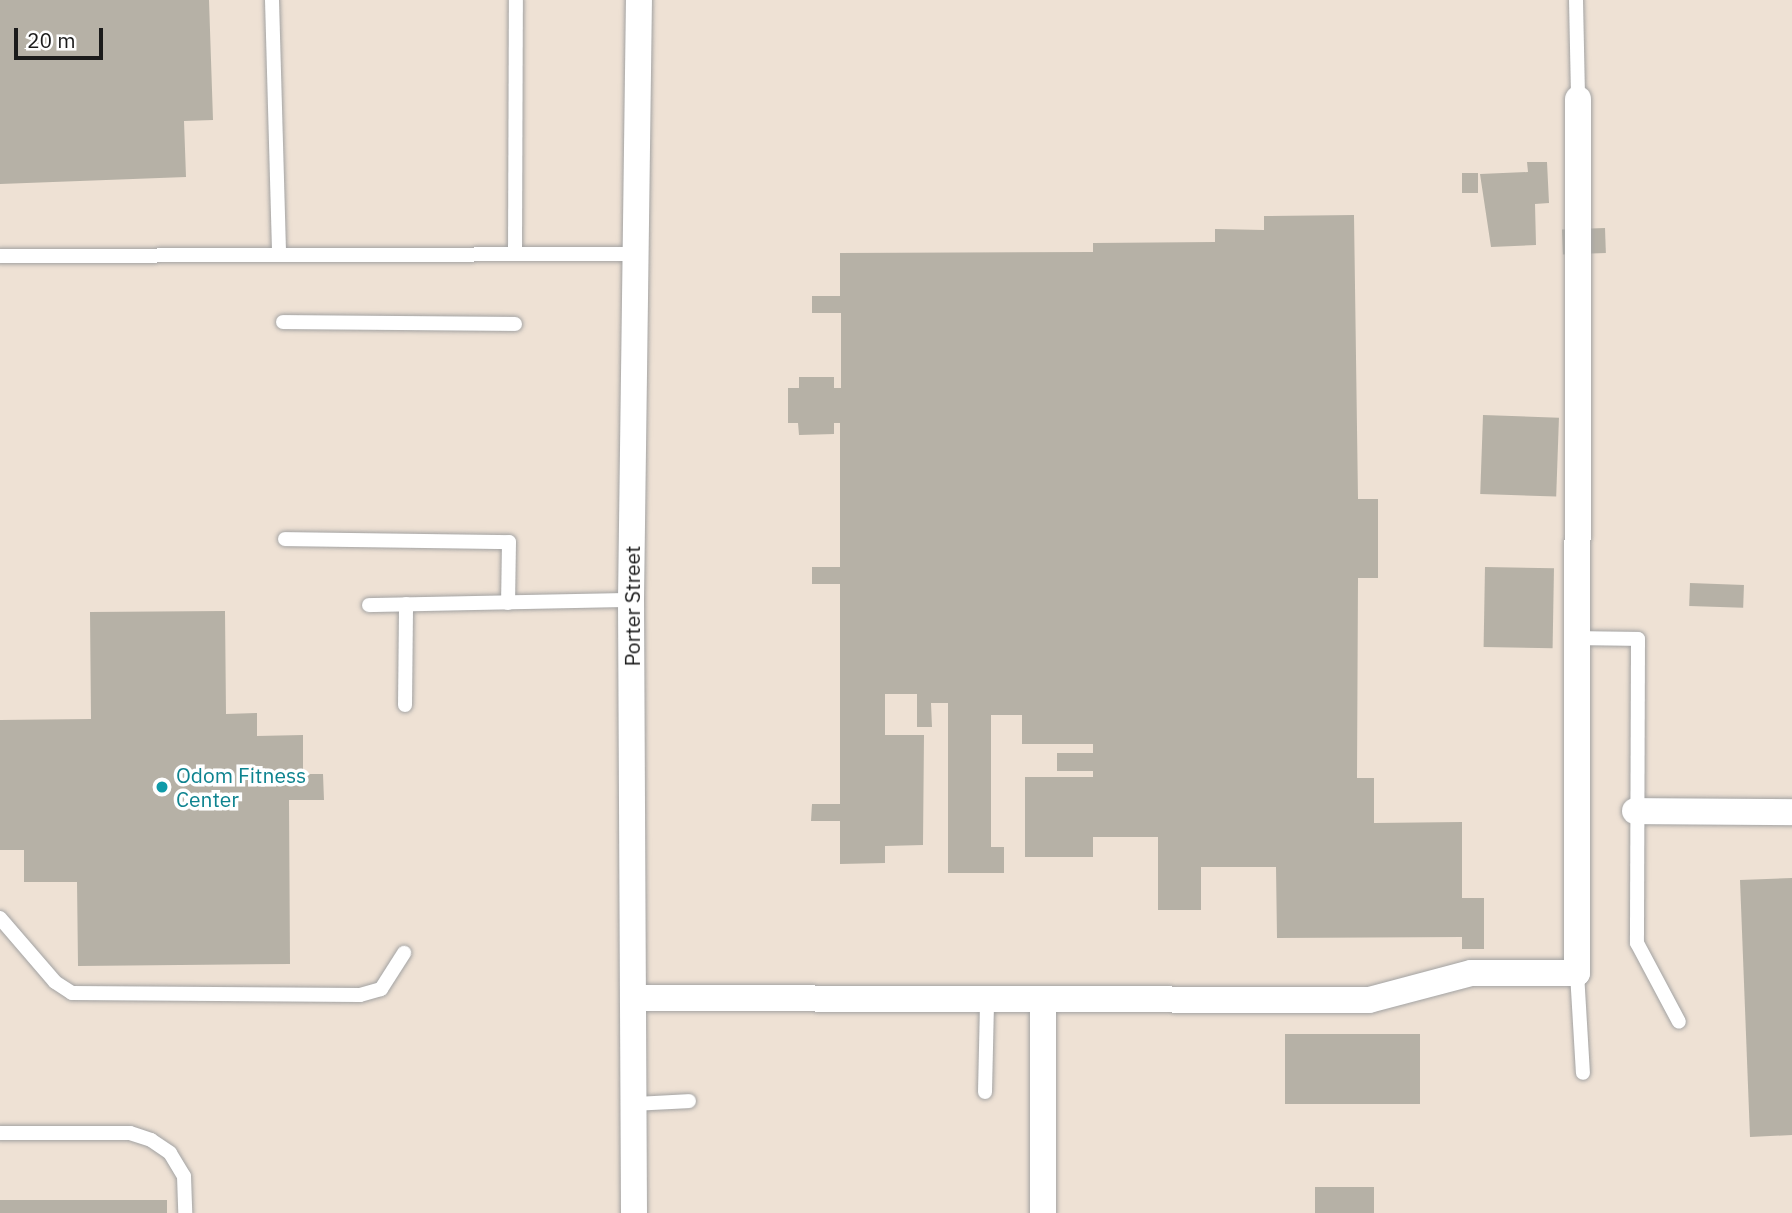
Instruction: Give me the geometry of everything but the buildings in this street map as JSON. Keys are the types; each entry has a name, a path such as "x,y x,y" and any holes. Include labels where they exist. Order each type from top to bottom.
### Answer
{"street":[{"name":"Porter Street","path":"634,1213 631,600 639,0"},
{"path":"634,998 1043,1002 1369,1000 1471,974 1577,973 1578,99"},
{"path":"1635,811 1792,812"},
{"path":"1043,1002 1043,1213"}],"lane":[{"path":"272,0 279,255"},
{"path":"515,254 516,0"},
{"path":"1576,0 1578,99"},
{"path":"0,257 634,254"},
{"path":"283,322 515,324"},
{"path":"285,539 509,541 508,603"},
{"path":"369,605 631,600"},
{"path":"405,705 406,604"},
{"path":"1577,638 1638,639 1635,811 1637,943 1679,1023"},
{"path":"0,918 55,982 72,993 360,995 381,989 404,953"},
{"path":"1577,973 1583,1073"},
{"path":"985,1092 987,1001"},
{"path":"634,1104 689,1101"},
{"path":"0,1133 130,1133 151,1140 170,1153 184,1176 186,1213"}],"shaded area":[{"path":"0,0 1792,0 1792,1213 0,1213"}],"place":[{"name":"Odom Fitness Center","path":"162,787"}]}
